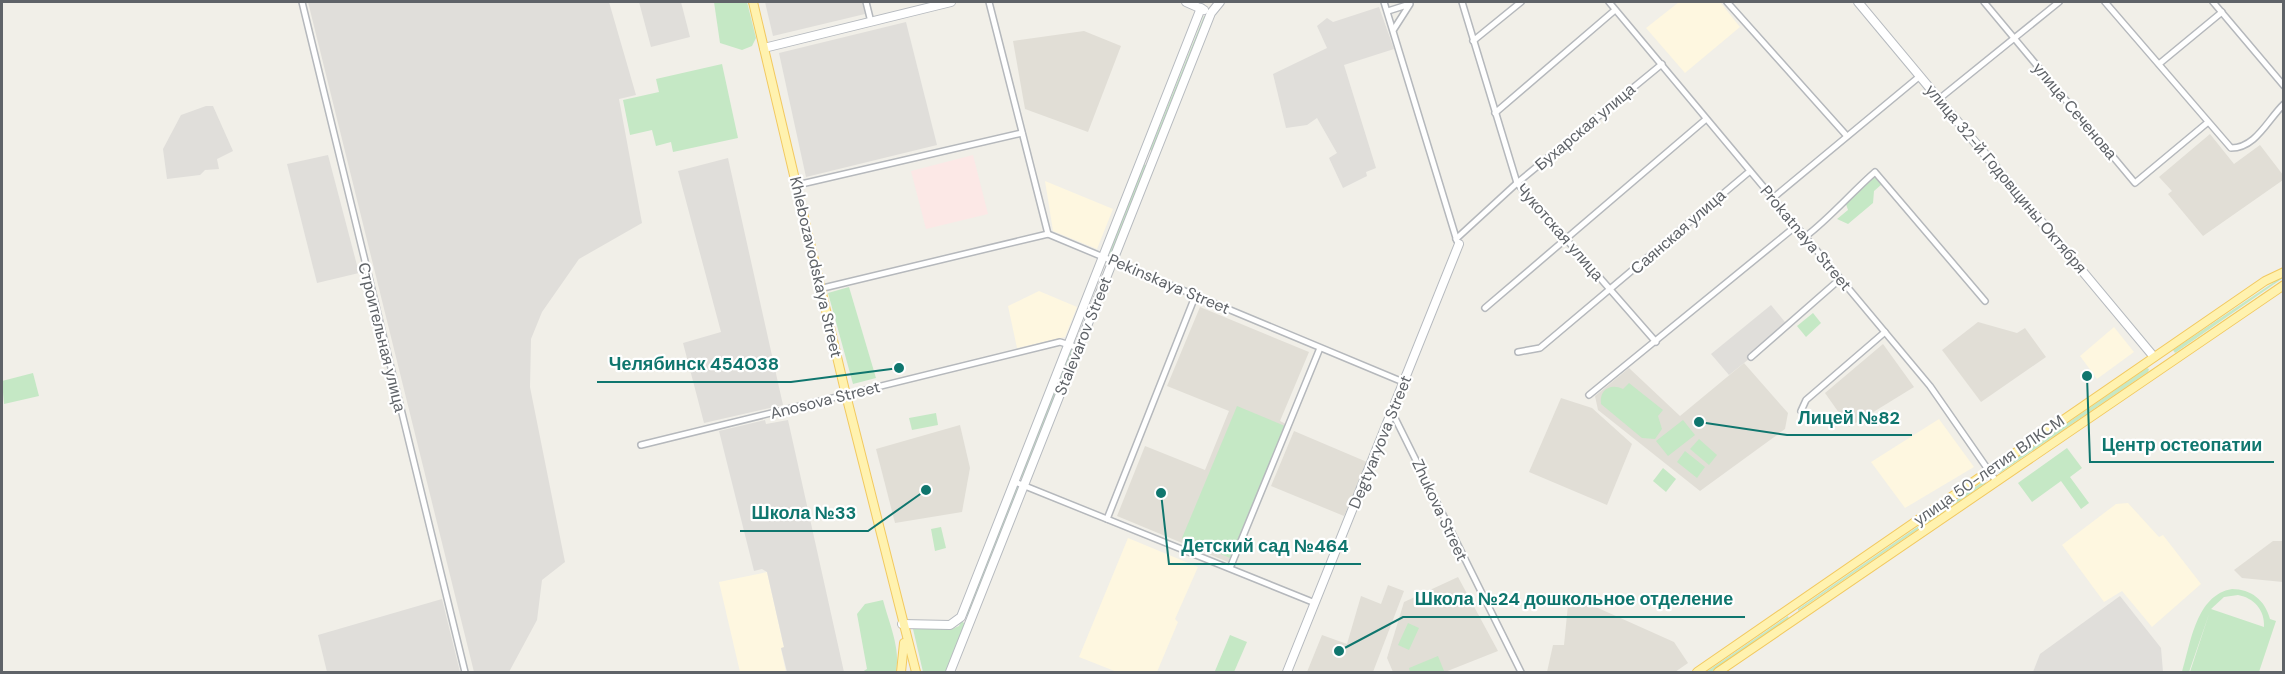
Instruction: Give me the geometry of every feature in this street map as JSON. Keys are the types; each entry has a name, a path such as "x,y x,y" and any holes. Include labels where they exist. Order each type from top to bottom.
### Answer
{"main road":[{"name":"Khlebozavodskaya Street","path":"753,2 823,288 846,395 916,672"},
{"name":"улица 50-летия ВЛКСМ","path":"1696,672 1988,470 2281,272"},
{"name":"улица 50-летия ВЛКСМ","path":"1718,672 2283,285"},
{"path":"2154,357 2162,368"},
{"path":"901,672 904,658 903,627"}],"street":[{"name":"Строительная улица","path":"302,2 465,672"},
{"path":"866,2 871,22"},
{"path":"764,48 951,2"},
{"path":"823,288 1048,234 989,2"},
{"path":"1186,2 1211,13"},
{"name":"Stalevarov Street","path":"950,672 1211,13 1220,2"},
{"path":"1384,2 1457,242"},
{"name":"Чукотская улица","path":"1462,2 1517,183 1656,342"},
{"path":"1473,41 1521,2"},
{"name":"Prokatnaya Street","path":"1609,2 1930,386 1996,481"},
{"path":"1727,2 1846,135"},
{"name":"улица 32-й Годовщины Октября","path":"1858,2 2154,357"},
{"name":"улица Сеченова","path":"1984,2 2135,183 2206,123"},
{"path":"1939,99 2059,2"},
{"path":"2105,2 2206,123 2230,148 2238,148 2257,135 2283,104"},
{"path":"2213,2 2283,86"},
{"path":"1388,10 1411,3"},
{"path":"1394,29 1411,3"},
{"name":"Stalevarov Street","path":"961,617 1201,8"},
{"path":"1495,113 1615,9"},
{"path":"2159,64 2222,12"},
{"name":"Бухарская улица","path":"1457,242 1517,183 1662,64"},
{"path":"1773,198 1846,135 1920,76"},
{"path":"1485,308 1706,120"},
{"path":"797,186 1022,133"},
{"path":"1143,156 1153,160"},
{"name":"Саянская улица","path":"1518,352 1540,348 1750,171"},
{"path":"1804,237 1827,220 1837,206 1875,172 1985,301"},
{"path":"1589,395 1796,226"},
{"name":"Pekinskaya Street","path":"1048,234 1403,382"},
{"name":"Degtyaryova Street","path":"1287,672 1392,412 1457,242"},
{"path":"1751,357 1840,279"},
{"path":"1107,519 1196,294"},
{"path":"1801,411 1806,400 1885,332"},
{"name":"Anosova Street","path":"641,445 1060,342 1079,348"},
{"path":"1230,568 1320,348"},
{"name":"Zhukova Street","path":"1392,412 1521,672"},
{"path":"1015,482 1315,603"},
{"path":"903,627 952,624 961,617 969,624"}],"shaded area":[{"path":"308,2 609,2 636,95 619,99 642,223 579,259 542,312 531,339 530,387 565,562 542,580 537,620 509,672 474,672"},
{"path":"639,2 681,2 690,37 651,47"},
{"path":"765,2 862,2 865,14 773,36"},
{"path":"1679,2 1720,2 1740,27 1685,73 1646,28"},
{"path":"1379,7 1394,49 1344,65 1376,168 1366,172 1367,176 1343,188 1329,158 1337,153 1317,118 1307,125 1286,128 1273,74 1327,48 1317,26 1327,18 1333,22"},
{"path":"906,22 937,145 806,177 779,53"},
{"path":"1084,31 1121,46 1088,132 1025,109 1013,41"},
{"path":"206,106 213,106 233,151 217,159 219,169 205,170 200,175 167,179 163,149 181,115"},
{"path":"2210,134 2234,164 2260,145 2283,175 2283,180 2203,236 2168,194 2172,191 2159,177"},
{"path":"328,155 359,273 317,283 287,164"},
{"path":"973,155 988,214 926,229 911,171"},
{"path":"728,158 783,405 704,423 683,343 721,332 678,171"},
{"path":"1045,181 1113,209 1097,249 1053,231"},
{"path":"1039,291 1077,307 1065,337 1017,348 1008,306"},
{"path":"1771,305 1789,327 1729,375 1711,354"},
{"path":"1200,307 1309,352 1280,421 1286,424 1228,562 1117,516 1145,446 1205,470 1229,411 1167,386"},
{"path":"1978,322 2017,333 2025,328 2046,357 1981,402 1942,350"},
{"path":"2114,327 2134,352 2097,379 2080,356"},
{"path":"1883,344 1914,387 1849,427 1825,393"},
{"path":"1744,363 1788,413 1785,429 1700,491 1598,410 1595,396 1629,368 1680,416"},
{"path":"1561,398 1592,408 1632,444 1607,505 1529,472"},
{"path":"1939,419 1974,467 1905,508 1871,462"},
{"path":"765,420 766,424 788,420 844,672 787,672 781,648 784,647 767,572 762,569 754,571 719,431"},
{"path":"960,425 970,468 962,512 895,523 876,449"},
{"path":"1294,431 1367,462 1344,516 1271,486"},
{"path":"2128,503 2159,537 2163,535 2201,584 2152,627 2122,591 2104,602 2062,545 2116,504"},
{"path":"1128,538 1198,567 1175,619 1178,622 1157,672 1117,672 1079,657"},
{"path":"2273,541 2283,541 2283,582 2242,578 2234,570"},
{"path":"767,572 784,648 781,649 786,672 740,672 719,582"},
{"path":"1458,577 1498,651 1445,672 1393,672 1387,658 1404,602"},
{"path":"1388,585 1404,591 1373,672 1307,672 1322,635 1347,644 1361,596 1381,604"},
{"path":"1569,595 1674,642 1688,663 1675,672 1547,672 1553,645 1564,645"},
{"path":"2120,596 2161,648 2163,672 2033,672 2040,654"},
{"path":"442,599 460,672 327,672 318,635"}],"green space":[{"path":"714,2 747,2 756,38 752,46 742,50 720,43"},
{"path":"1204,16 1207,17 1154,152 1150,150"},
{"path":"722,64 738,138 673,152 671,142 656,146 652,130 630,135 623,100 659,92 656,79"},
{"path":"1143,164 1149,166 1113,255 1108,253"},
{"path":"1875,176 1882,184 1874,191 1873,203 1848,224 1837,219 1848,210 1845,201"},
{"path":"2283,276 2283,278 2175,353 2173,350"},
{"path":"849,287 876,378 853,384 828,293"},
{"path":"1813,313 1821,323 1806,337 1797,326"},
{"path":"1071,347 1077,349 1024,479 1020,478"},
{"path":"2147,368 2148,372 2000,473 1998,471"},
{"path":"33,373 39,396 4,404 2,381"},
{"path":"1629,383 1663,410 1658,416 1662,429 1655,439 1642,438 1601,404 1604,391 1610,387 1623,389"},
{"path":"1237,406 1285,426 1230,558 1182,538"},
{"path":"936,413 938,425 912,430 909,418"},
{"path":"1683,420 1695,435 1668,456 1656,441"},
{"path":"1699,439 1717,455 1709,465 1690,449"},
{"path":"2067,448 2082,468 2070,477 2089,503 2081,509 2061,481 2032,502 2018,483"},
{"path":"1685,451 1705,467 1697,478 1677,462"},
{"path":"1663,468 1676,479 1666,492 1653,481"},
{"path":"1984,481 1986,483 1798,611 1798,609"},
{"path":"1017,486 1021,487 968,616 965,614"},
{"path":"941,527 946,548 935,551 931,529"},
{"path":"2232,589 2251,593 2265,606 2270,619 2276,621 2259,672 2190,672 2209,614 2189,672 2182,672 2197,622 2210,600","holes":["2238,595 2254,602 2260,610 2264,627 2211,609 2224,597"]},
{"path":"883,600 896,645 896,672 862,672 867,669 857,614 865,604"},
{"path":"1788,616 1789,619 1711,672 1706,672"},
{"path":"961,621 967,625 947,672 923,672 913,629 952,629 959,626"},
{"path":"1408,623 1419,628 1409,650 1398,645"},
{"path":"1230,635 1247,642 1234,672 1215,671"},
{"path":"1438,656 1444,671 1410,672 1409,668"}],"place":[{"name":"Челябинск 454038","path":"899,368"},
{"name":"Центр остеопатии","path":"2087,376"},
{"name":"Лицей №82","path":"1699,422"},
{"name":"Школа №33","path":"926,490"},
{"name":"Детский сад №464","path":"1161,493"},
{"name":"Школа №24 дошкольное отделение","path":"1339,651"}]}
